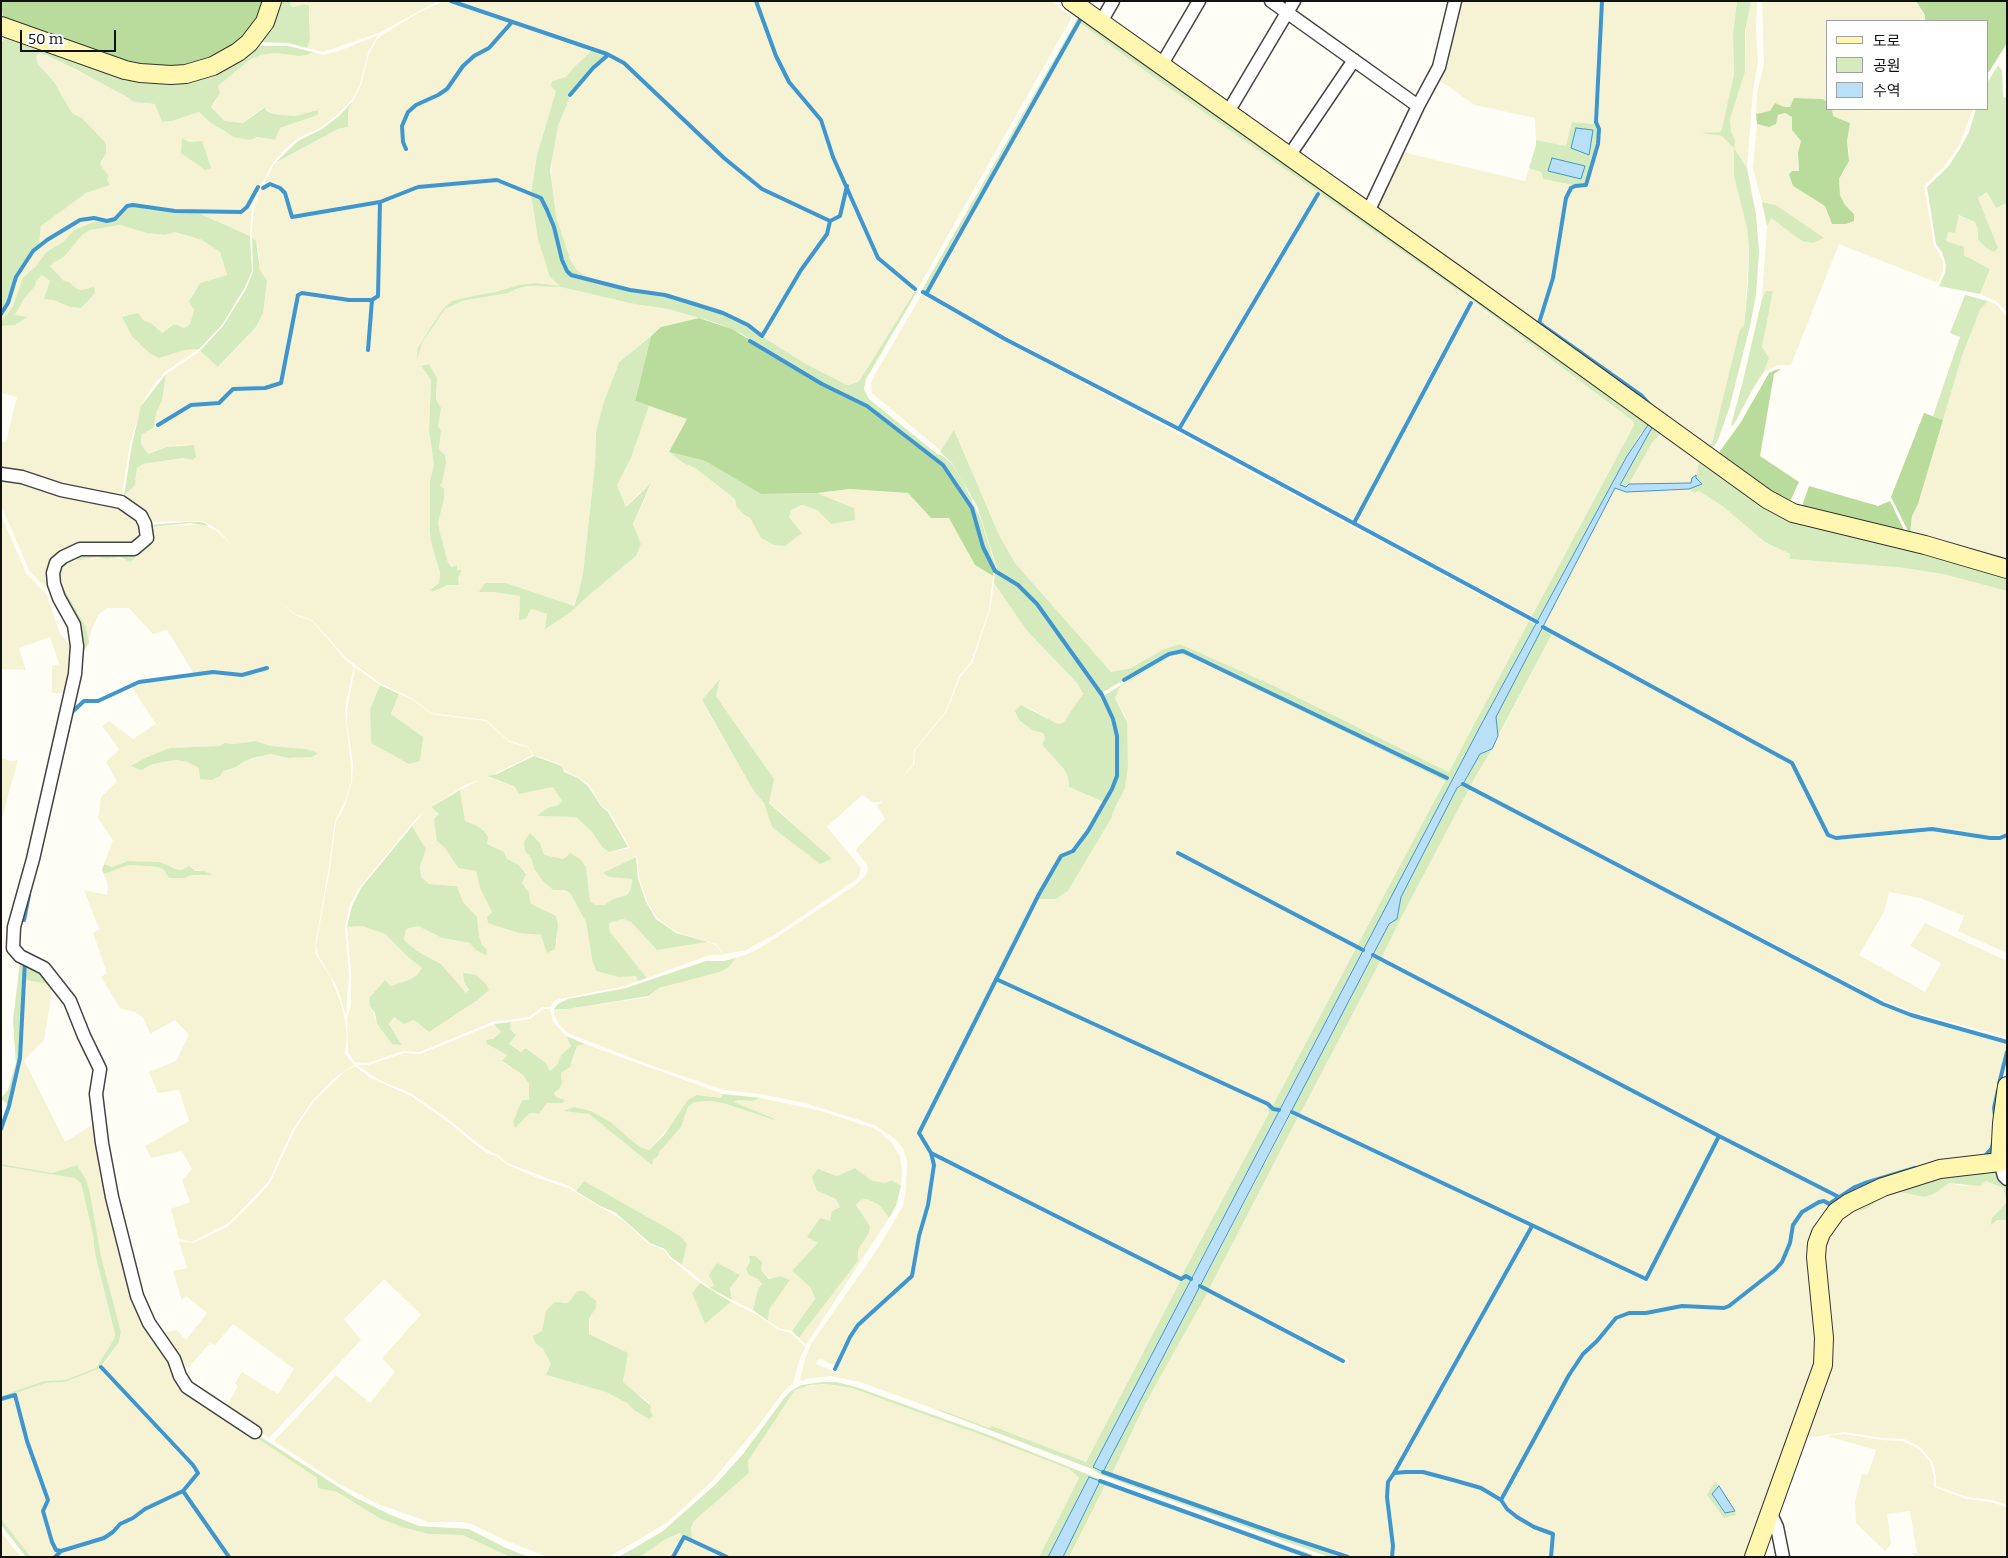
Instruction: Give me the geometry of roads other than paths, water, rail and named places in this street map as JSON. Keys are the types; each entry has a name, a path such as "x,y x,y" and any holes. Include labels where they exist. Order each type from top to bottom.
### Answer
{"street":[{"path":"2,30 125,70 171,75 193,72 213,66 238,52 249,43 265,22 272,1"},
{"path":"1071,1 1162,64 1767,499 1794,513 1925,545 2007,569"},
{"path":"1101,22 1113,1"},
{"path":"1162,64 1199,1"},
{"path":"1271,1 1291,7 1354,60 1418,106"},
{"path":"1368,212 1418,106 1439,67 1455,1"},
{"path":"1228,112 1291,7"},
{"path":"1289,156 1354,60"},
{"path":"1,474 22,477 61,490 121,502 142,516 145,524 147,538 134,549 80,549 56,563 53,573 57,591 74,624 77,646 75,674 33,859 14,927 13,948 20,956 44,968 70,1001 100,1069 96,1094 112,1196 137,1296 149,1323 174,1359 180,1376 187,1387 255,1432"},
{"path":"2007,1086 2002,1123 2000,1162 2001,1169 2007,1179"},
{"path":"1754,1557 1820,1378 1823,1365 1824,1338 1816,1257 1817,1244 1827,1222 1836,1212 1862,1195 1906,1178 1940,1169 2000,1162"},
{"path":"1770,1512 1777,1527 1783,1557"}],"water":[{"path":"1576,128 1593,130 1589,155 1571,148"},
{"path":"1552,158 1585,166 1581,179 1548,171"},
{"path":"1650,422 1654,424 1620,485 1626,487 1629,484 1691,483 1692,478 1696,475 1696,478 1702,484 1689,489 1626,492 1615,488 1496,717 1498,736 1492,749 1480,754 1463,784 1457,788 1401,897 1397,919 1389,924 1103,1472 1093,1467 1482,723 1627,456"},
{"path":"1089,1477 1100,1481 1063,1557 1048,1557"},
{"path":"1719,1486 1735,1511 1725,1513 1712,1494"}],"waterway":[{"path":"451,1 607,54 624,63 724,158 762,189 830,221"},
{"path":"756,1 776,56 789,82 821,120 833,157 878,258 915,289"},
{"path":"1602,1 1596,122 1599,129 1598,144 1586,185 1571,188 1566,198 1553,278 1539,323 1642,396 1650,405"},
{"path":"926,294 1080,20"},
{"path":"406,149 403,142 402,126 408,112 416,105 447,89 463,66 474,56 489,48 512,22"},
{"path":"570,95 593,68 608,55"},
{"path":"263,188 270,184 280,188 285,193 292,217 380,202 418,187 497,180 541,198 554,227 562,260 571,275 630,290 665,295 723,313 748,325 762,336 801,270 827,234 830,221 840,216 847,186"},
{"path":"1,314 8,303 16,277 33,251 80,220 94,218 107,221 115,219 127,206 133,205 175,211 241,212 247,207 258,187"},
{"path":"1179,429 1318,194"},
{"path":"158,425 191,405 219,403 233,389 265,388 281,383 298,295 302,293 349,300 372,300 378,296 380,202"},
{"path":"923,292 1005,339 1179,429 1537,622"},
{"path":"368,350 372,300"},
{"path":"1354,523 1471,303"},
{"path":"750,341 822,384 867,406 943,465 972,508 983,547 995,571 1018,585 1037,604 1102,695 1113,719 1117,736 1117,776 1112,789 1088,831 1073,851 1061,856 1039,894 919,1133 931,1153 934,1165 928,1205 919,1236 912,1276 858,1325 850,1337 835,1369"},
{"path":"1543,627 1792,763 1828,835 1836,838 1932,829 1990,838 2000,838 2007,835"},
{"path":"1124,680 1169,654 1183,651 1447,778"},
{"path":"71,713 84,701 98,701 139,682 213,672 242,675 267,668"},
{"path":"1463,784 1883,1004 1911,1015 2007,1042"},
{"path":"1178,853 1363,950"},
{"path":"24,920 29,895"},
{"path":"1373,955 1839,1197"},
{"path":"1,1129 9,1106 20,1058 25,961"},
{"path":"996,979 1268,1104 1273,1109 1279,1110"},
{"path":"1999,1084 2007,1052"},
{"path":"1995,1116 1994,1108 1998,1090"},
{"path":"1292,1112 1646,1279 1719,1136"},
{"path":"1984,1157 1992,1148 1993,1143"},
{"path":"931,1153 1181,1279 1186,1276 1191,1279"},
{"path":"1501,1500 1569,1375 1583,1354 1597,1341 1616,1318 1629,1313 1646,1313 1682,1306 1724,1308 1729,1306 1775,1270 1782,1262 1790,1243 1793,1225 1802,1212 1819,1202 1824,1201 1829,1204 1855,1187 1865,1183 1915,1168"},
{"path":"1394,1473 1532,1226"},
{"path":"1200,1286 1343,1361"},
{"path":"1,1399 15,1395 27,1441 48,1500 43,1511 56,1550 61,1551 104,1538 120,1524 133,1518 145,1509 183,1491 198,1473 193,1465 101,1367"},
{"path":"1103,1472 1348,1557"},
{"path":"1392,1557 1393,1546 1387,1497 1388,1482 1394,1473 1406,1472 1423,1472 1481,1488 1501,1500 1507,1509 1517,1517 1534,1527 1553,1534 1551,1557"},
{"path":"1100,1481 1310,1557"},
{"path":"183,1491 229,1557"},
{"path":"673,1557 684,1537 727,1557"},
{"path":"55,1557 61,1551"}]}
